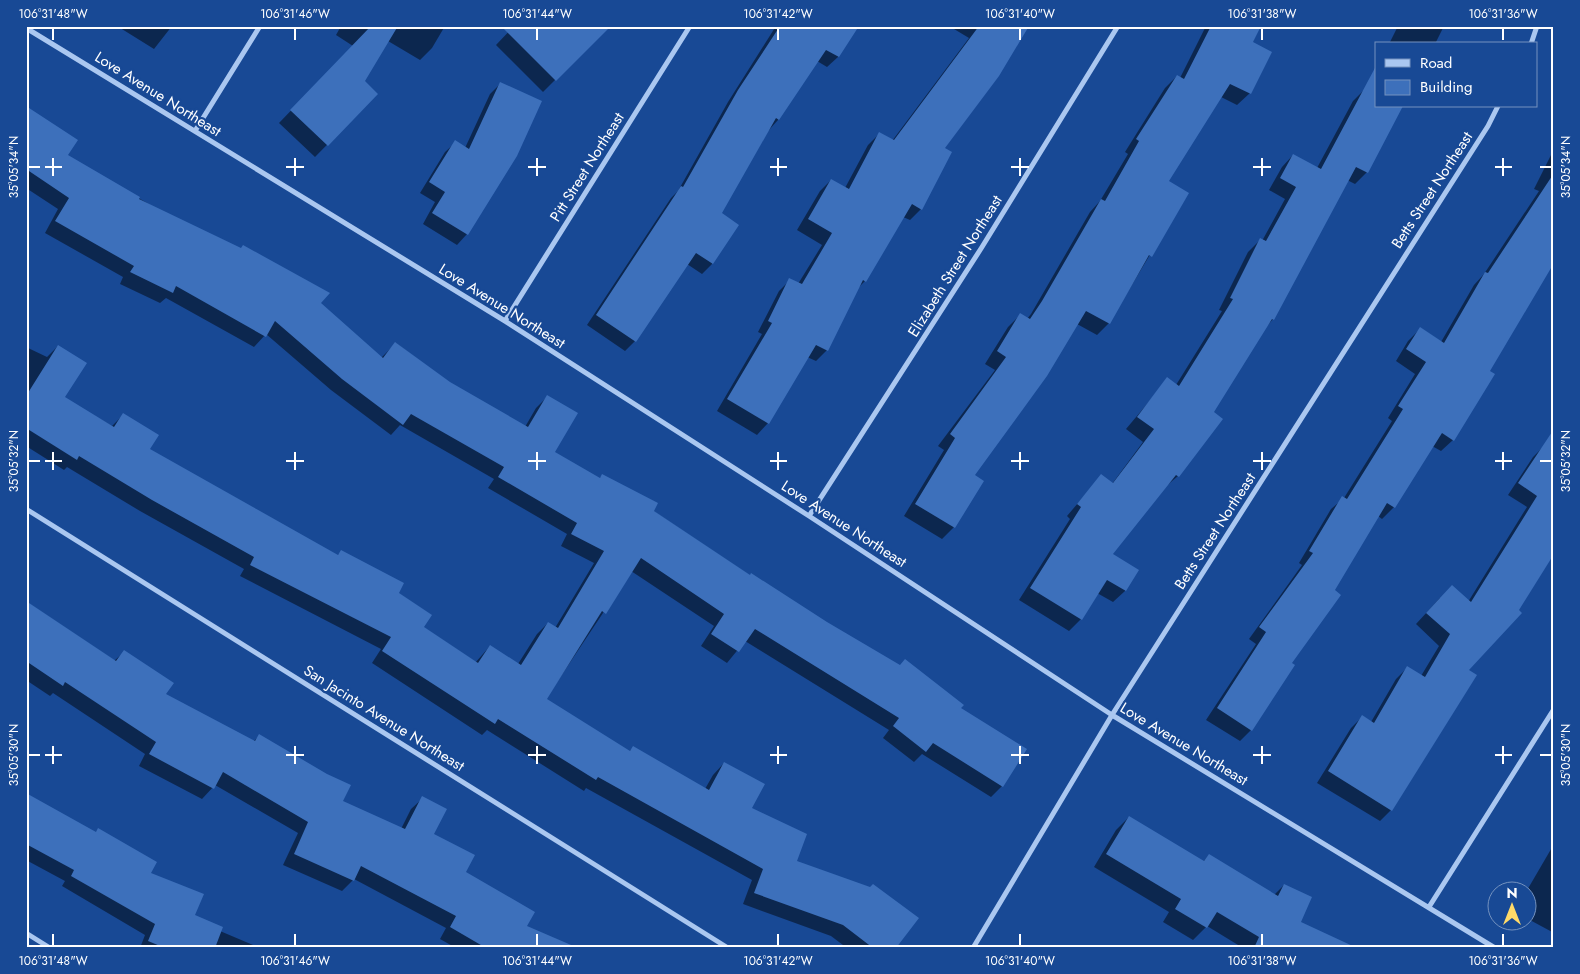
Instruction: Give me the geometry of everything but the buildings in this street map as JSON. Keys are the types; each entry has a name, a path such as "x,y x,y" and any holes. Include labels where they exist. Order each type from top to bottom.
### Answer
{"street":[{"path":"195,132 260,26"},
{"name":"Pitt Street Northeast","path":"505,322 690,26"},
{"name":"Elizabeth Street Northeast","path":"810,516 987,240 1118,26"},
{"path":"1532,42 1537,26"},
{"name":"Love Avenue Northeast","path":"26,28 505,322 810,516 1112,715 1495,948"},
{"name":"Betts Street Northeast","path":"973,948 1112,715 1488,126 1497,108"},
{"name":"San Jacinto Avenue Northeast","path":"26,509 728,948"},
{"path":"1429,907 1554,709"},
{"path":"26,933 50,948"}]}
